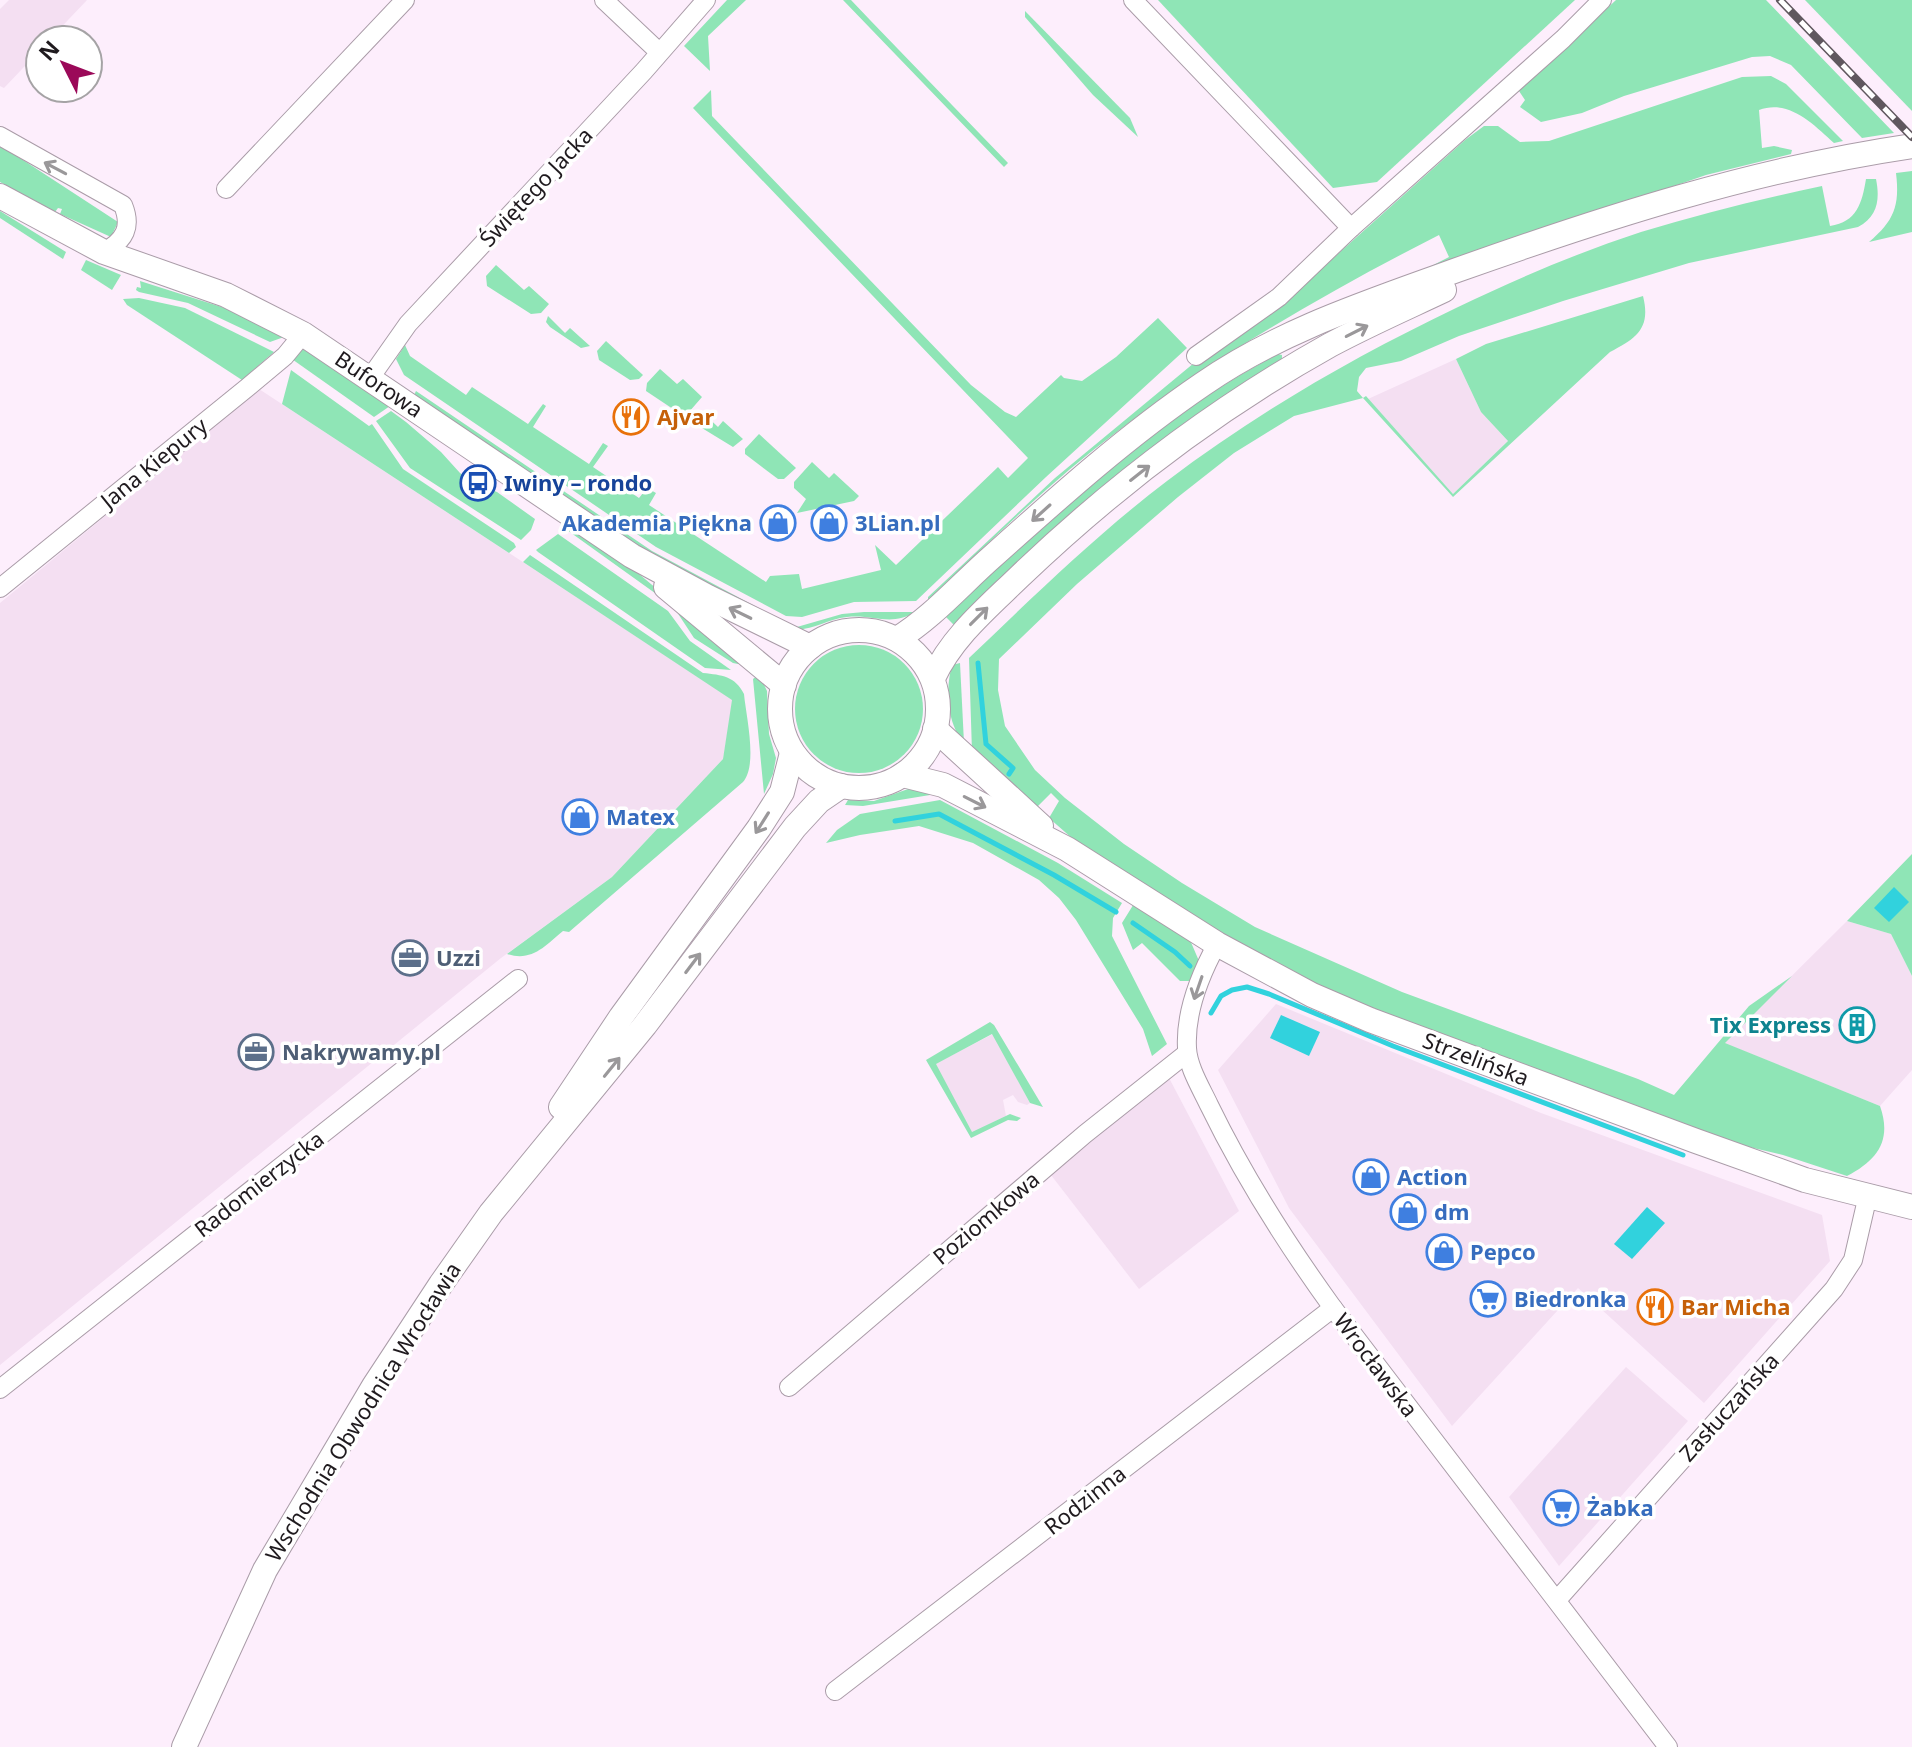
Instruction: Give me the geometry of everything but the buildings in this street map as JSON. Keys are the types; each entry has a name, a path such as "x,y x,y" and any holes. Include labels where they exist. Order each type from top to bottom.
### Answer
{"main road":[{"path":"897,639 931,614 1101,459 1204,383 1289,335 1338,313 1600,222 1731,182 1846,156 1912,146"},
{"name":"Buforowa","path":"0,196 104,252 226,295 303,334 632,556 810,647"},
{"path":"933,678 941,659 956,639 1035,562 1141,472 1226,410 1294,366 1368,325 1600,222"},
{"name":"Buforowa","path":"632,556 784,685"},
{"path":"854,630 877,632 897,639 915,652 933,678 938,708 928,747 917,763 903,775 883,784 862,788 841,786 821,778 792,753 784,734 780,710 784,685 794,664 810,647 831,635 854,630"},
{"name":"Strzelińska","path":"935,729 1067,849"},
{"name":"Wschodnia Obwodnica Wrocławia","path":"184,1747 265,1570 374,1386 621,1017 749,843 782,792 792,753"},
{"name":"Strzelińska","path":"903,775 943,785 1067,849 1217,944 1312,995 1370,1020 1805,1180 1912,1207"},
{"name":"Wschodnia Obwodnica Wrocławia","path":"491,1213 645,1025 795,827 819,801 841,786"}],"street":[{"path":"226,189 405,0"},
{"path":"604,0 659,52"},
{"name":"Świętego Jacka","path":"370,378 417,314 706,0"},
{"path":"1133,0 1351,228"},
{"path":"1196,356 1279,297 1602,0"},
{"path":"0,136 123,205 128,225 124,237 104,252"},
{"name":"Jana Kiepury","path":"0,588 285,356 303,334"},
{"name":"Wrocławska","path":"1217,944 1199,982 1189,1014 1187,1053 1240,1165 1281,1236 1333,1308 1668,1747"},
{"name":"Radomierzycka","path":"0,1389 518,979"},
{"name":"Poziomkowa","path":"789,1387 1085,1134 1187,1053"},
{"name":"Zasłuczańska","path":"1557,1600 1834,1289 1853,1260 1868,1195"},
{"name":"Rodzinna","path":"835,1691 1333,1308"}],"shaded area":[{"path":"9,0 87,0 64,24 24,24 24,67 4,88 0,86 0,9"},
{"path":"1456,359 1481,412 1508,441 1453,494 1368,399"},
{"path":"259,389 733,700 723,759 612,877 501,958 0,1365 0,603"},
{"path":"1847,921 1891,934 1912,976 1912,1070 1880,1106 1724,1043"},
{"path":"1276,1004 1541,1113 1822,1215 1830,1261 1704,1403 1578,1288 1452,1426 1289,1208 1218,1070"},
{"path":"993,1034 1030,1103 1018,1102 1013,1095 1003,1100 1006,1116 972,1133 935,1064"},
{"path":"1168,1076 1239,1211 1139,1289 1051,1175"},
{"path":"1626,1367 1688,1421 1559,1566 1509,1497"}],"green space":[{"path":"727,0 746,0 708,36 710,71 684,46"},
{"path":"843,0 851,0 1008,163 1004,167"},
{"path":"1158,0 1575,0 1377,182 1333,188"},
{"path":"1616,0 1766,0 1894,133 1862,138 1791,65 1770,56 1752,57 1624,96 1582,113 1541,122 1520,107 1525,100 1519,91"},
{"path":"1805,0 1912,0 1912,111"},
{"path":"1025,11 1130,118 1138,137 1093,95 1025,17"},
{"path":"1771,76 1786,84 1843,141 1834,143 1809,121 1790,111 1770,107 1759,110 1762,148 1774,146 1792,150 1791,154 1706,175 1408,278 1449,257 1439,235 1274,326 1156,403 1044,492 928,601 928,597 1055,478 1194,363 1282,304 1484,126 1498,126 1520,142 1549,141 1742,77"},
{"path":"711,90 712,116 971,385 1005,412 1016,417 1061,375 1082,381 1116,357 1158,318 1187,348 916,601 854,602 802,617 786,616 656,547 404,375 396,359 405,345 410,356 466,395 472,387 528,424 543,404 546,406 533,427 589,464 603,443 608,446 593,467 639,498 647,488 656,493 649,505 766,582 770,576 799,574 802,589 881,570 875,545 896,565 998,467 1008,478 1028,458 693,108"},
{"path":"0,145 118,222 111,237 60,214 62,209 58,208 55,212 0,182"},
{"path":"1912,171 1912,232 1869,242 1890,220 1896,204 1896,173"},
{"path":"1866,179 1876,179 1878,193 1874,212 1858,227 1689,263 1459,336 1401,361 1366,368 1359,377 1357,391 1363,398 1294,416 1234,453 1077,584 999,659 998,690 1005,726 1035,770 1065,798 1124,844 1255,927 1402,992 1674,1095 1749,1006 1792,976 1725,1043 1880,1106 1884,1129 1880,1148 1858,1170 1847,1176 1783,1155 1698,1135 1303,983 1089,853 1049,818 1059,801 1051,793 1036,808 972,752 969,658 1090,545 1167,481 1272,409 1381,346 1547,267 1641,232 1708,213 1822,186 1830,226 1839,224 1857,210"},
{"path":"0,211 66,252 63,259 0,218"},
{"path":"86,260 121,275 112,290 81,270"},
{"path":"496,265 524,290 529,286 549,304 541,313 531,314 487,286 486,276"},
{"path":"140,281 231,310 284,337 270,342 188,303 139,292 136,290 137,287 141,288"},
{"path":"1643,296 1645,316 1640,331 1610,352 1453,497 1363,398 1366,396 1453,494 1508,441 1481,412 1456,359 1486,344"},
{"path":"139,298 185,308 274,352 242,380 127,305 123,299"},
{"path":"548,316 565,333 570,328 590,346 581,348 550,327 546,322"},
{"path":"606,341 643,375 639,379 630,380 599,360 597,351"},
{"path":"299,345 390,406 374,417 289,357"},
{"path":"1278,354 1282,355 1282,360 1037,546 954,625 945,616 1062,508 1144,440 1232,380"},
{"path":"660,369 677,384 683,379 702,397 689,412 679,413 646,391 647,383"},
{"path":"291,370 369,426 372,424 403,469 516,547 509,553 282,404"},
{"path":"416,391 652,551 764,611 676,571 414,395"},
{"path":"391,411 473,483 497,492 535,519 531,530 521,540 410,468 376,421"},
{"path":"701,411 718,427 723,421 743,439 733,447 697,425 695,417"},
{"path":"759,434 796,468 784,479 778,479 745,454 745,449"},
{"path":"812,462 829,478 834,473 859,496 854,501 797,513 806,499 794,488 794,482"},
{"path":"567,522 639,574 743,661 733,663 694,638 673,606 560,525"},
{"path":"558,534 668,611 690,641 731,670 705,668 536,550"},
{"path":"530,555 703,673 722,676 736,683 744,694 750,764 743,782 569,932 563,931 531,954 516,956 507,954 612,877 723,759 732,700 523,562"},
{"path":"916,612 898,619 847,617 805,629 790,629 842,614"},
{"path":"859,645 884,650 905,663 918,684 923,709 918,734 905,755 884,768 859,773 834,768 813,755 800,734 795,709 800,684 813,663 834,650"},
{"path":"960,663 964,743 954,726 948,696 952,665"},
{"path":"759,674 767,691 769,734 776,758 764,794 753,679"},
{"path":"911,788 934,790 930,795 863,806 845,805 848,800 874,801"},
{"path":"940,800 1058,863 1122,903 1113,918 1112,936 1167,1044 1152,1056 1143,1029 1076,920 1059,898 1039,880 973,843 919,826 826,843 837,830 860,814"},
{"path":"1912,854 1912,976 1891,934 1847,921"},
{"path":"1135,902 1190,940 1199,961 1191,981 1180,981 1142,943 1133,950 1122,923"},
{"path":"990,1022 1043,1107 1030,1103 992,1034 936,1064 972,1132 1010,1114 1021,1118 1008,1120 971,1138 926,1060"}],"water":[{"path":"1894,887 1909,902 1889,922 1874,908"},
{"path":"1281,1015 1320,1032 1309,1056 1270,1038"},
{"path":"1647,1207 1665,1223 1632,1259 1614,1244"}],"waterway":[{"path":"978,663 986,744 1013,768 1009,774"},
{"path":"895,821 939,814 1116,912"},
{"path":"1133,923 1190,966"},
{"path":"1211,1013 1221,996 1247,987 1393,1046 1683,1155"}],"railway":[{"path":"1780,0 1912,137"}],"place":[{"name":"Ajvar","path":"631,417"},
{"name":"Iwiny – rondo","path":"478,483"},
{"name":"Akademia Piękna","path":"778,523"},
{"name":"3Lian.pl","path":"829,523"},
{"name":"Matex","path":"580,817"},
{"name":"Uzzi","path":"410,958"},
{"name":"Tix Express","path":"1857,1025"},
{"name":"Nakrywamy.pl","path":"256,1052"},
{"name":"Action","path":"1371,1177"},
{"name":"dm","path":"1408,1212"},
{"name":"Pepco","path":"1444,1252"},
{"name":"Biedronka","path":"1488,1299"},
{"name":"Bar Micha","path":"1655,1307"},
{"name":"Żabka","path":"1561,1508"}]}
